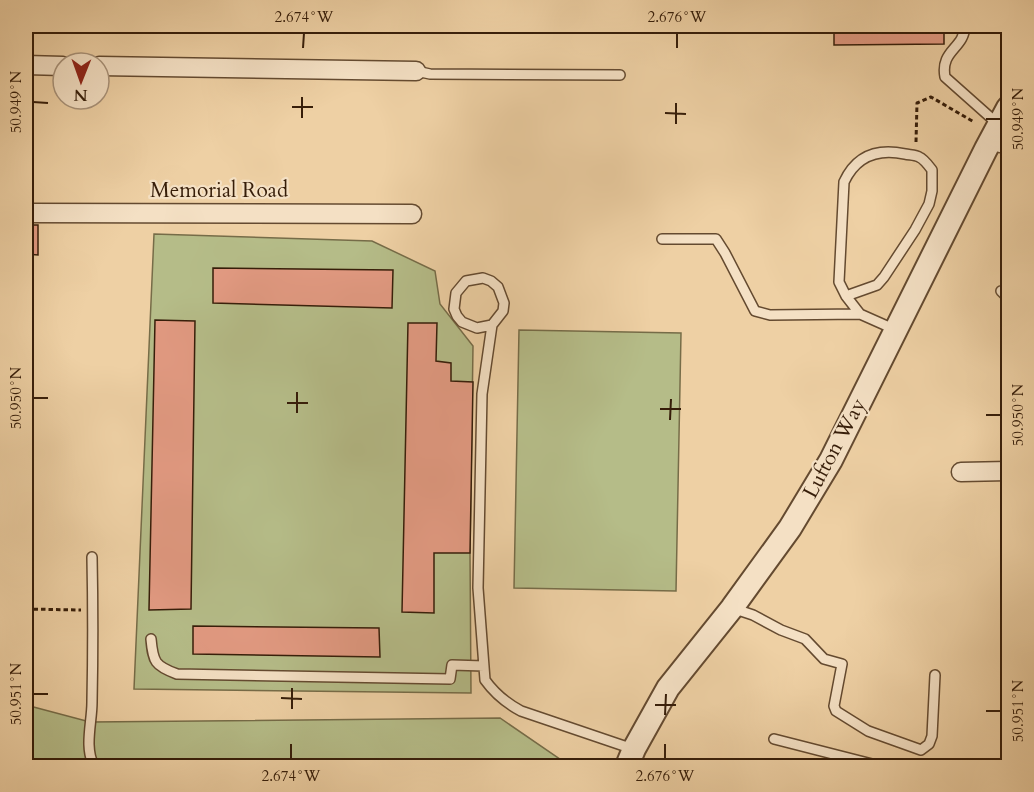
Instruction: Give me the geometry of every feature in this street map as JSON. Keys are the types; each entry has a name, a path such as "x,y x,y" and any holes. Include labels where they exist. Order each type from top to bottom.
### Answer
{"street":[{"path":"26,65 51,66"},
{"path":"111,66 416,71"},
{"name":"Lufton Way","path":"631,758 668,688 732,608 790,528 831,460 1000,130"},
{"name":"Memorial Road","path":"26,213 412,214"},
{"path":"961,472 1008,471"}],"lane":[{"path":"965,26 965,35 947,57 943,66 945,77 1000,130"},
{"path":"416,71 430,74 620,75"},
{"path":"846,296 877,285 915,230 929,204 932,191 932,170 920,157 895,152 868,155 849,171 844,182 839,282 846,296 860,314"},
{"path":"662,239 716,239 755,311 770,315 860,314 896,330"},
{"path":"492,325 477,328 469,326 457,316 454,309 456,293 466,281 483,278 498,286 504,303 503,311 492,325 482,394 478,588 485,680 494,692 521,711 631,758"},
{"path":"1001,291 1008,298"},
{"path":"92,557 92,707 89,732 94,766"},
{"path":"732,608 805,639 824,659 842,664 834,706 836,711 868,731 921,750 929,744 932,736 935,675"},
{"path":"151,639 152,657 161,668 177,674 450,679 452,665 484,666"},
{"path":"774,739 879,766"}],"path":[{"path":"916,156 917,103 931,97 1000,130"},
{"path":"26,609 93,610"}],"green space":[{"path":"154,234 372,241 435,271 440,304 473,346 470,553 471,693 134,689"},
{"path":"519,330 681,333 676,591 514,588"},
{"path":"26,705 90,722 500,718 570,766 26,766"}],"building":[{"path":"834,26 944,26 944,44 834,45"},
{"path":"26,225 38,225 38,255 26,254"},
{"path":"213,268 393,270 392,308 213,303"},
{"path":"155,320 195,321 191,609 149,610"},
{"path":"408,323 437,323 436,361 451,363 451,381 473,382 470,553 434,553 434,613 402,612"},
{"path":"193,626 379,628 380,657 193,654"}]}
